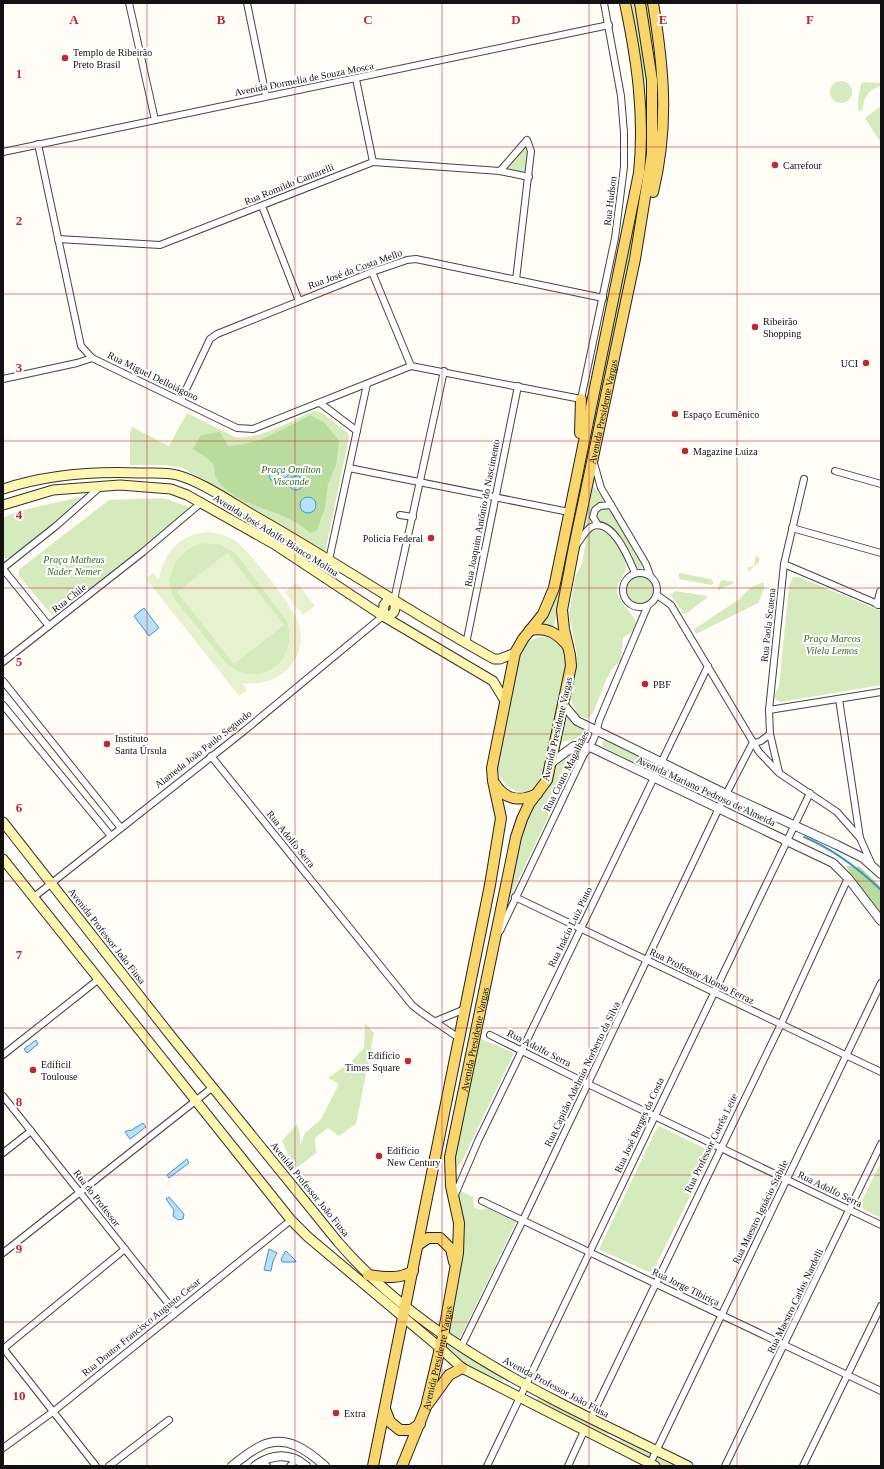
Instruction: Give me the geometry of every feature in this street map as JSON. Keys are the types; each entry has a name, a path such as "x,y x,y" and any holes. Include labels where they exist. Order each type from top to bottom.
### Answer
{"main road":[{"name":"Avenida Presidente Vargas","path":"373,1466 466,1009 501,823 501,811 493,781 493,761 505,701 515,653 530,630 543,614 554,588 639,173 642,128 639,79 625,3"},
{"name":"Avenida Presidente Vargas","path":"402,1466 426,1407 440,1347 455,1268 459,1231 449,1172 450,1157 516,837 522,819 547,780 571,661 564,629 562,610 635,259 649,174 653,131 652,80 640,3"},
{"path":"639,230 644,226 659,166 663,130 664,95 662,61 654,3"},
{"path":"580,460 578,449 581,399"},
{"name":"Avenida José Adolfo Bianco Molina","path":"3,489 22,482 84,473 112,472 176,475 194,481 281,531 466,644 497,660 515,653"},
{"path":"49,477 53,490"},
{"name":"Avenida José Adolfo Bianco Molina","path":"3,505 53,490 120,485 171,489 202,502 274,544 383,616 493,681 505,701"},
{"path":"274,544 281,531"},
{"path":"383,616 384,605 387,601 394,600"},
{"path":"530,630 552,632 568,647"},
{"path":"493,781 500,791 511,798 525,799 537,794"},
{"name":"Avenida Professor João Fiusa","path":"3,822 213,1087 338,1242 368,1275 442,1336 538,1391 688,1466"},
{"path":"3,859 291,1220 308,1237 440,1347 462,1368 519,1396 584,1432 651,1465"},
{"path":"418,1245 431,1237 443,1240 451,1249 455,1268"},
{"path":"368,1275 394,1277 402,1276 413,1271"},
{"path":"426,1407 449,1375 462,1368"},
{"path":"532,1403 538,1391"},
{"path":"385,1409 390,1422 398,1429 411,1430 420,1424"},
{"path":"614,1446 620,1433"}],"street":[{"path":"129,3 155,120"},
{"name":"Rua Hudson","path":"581,399 616,238 624,167 624,133 621,96 604,3"},
{"path":"246,4 266,96"},
{"name":"Avenida Dormelia de Souza Mosca","path":"3,152 609,25"},
{"path":"356,79 373,162"},
{"path":"500,171 527,140 531,151 529,177 516,280"},
{"name":"Rua Miguel Delloiágono","path":"38,144 81,346 85,353 92,358 182,400 237,428 245,430 320,403 411,366"},
{"name":"Rua Romildo Cantarelli","path":"58,239 160,245 373,162 500,171 529,177"},
{"path":"262,206 299,301"},
{"name":"Rua José da Costa Mello","path":"182,400 210,339 217,334 372,272 407,260 416,259 603,298"},
{"path":"372,272 411,366 444,371 581,399"},
{"path":"3,379 77,363 92,358"},
{"path":"394,600 421,482 444,371"},
{"path":"329,560 367,384"},
{"name":"Rua Joaquim Antônio do Nascimento","path":"466,644 518,386"},
{"path":"320,403 357,431"},
{"path":"593,459 597,478 611,505 646,564 650,575 657,584 657,595 648,605 637,607 627,601 624,596 623,585 630,576 640,572 650,575"},
{"path":"350,468 496,499 569,512"},
{"path":"835,470 881,484"},
{"name":"Rua Paola Scatena","path":"779,773 770,734 769,710 784,564 804,479"},
{"path":"49,626 3,568 56,526 100,487"},
{"name":"Rua Chile","path":"3,662 144,552 202,502"},
{"path":"611,505 600,506 594,510 593,517 598,525 613,532 635,573"},
{"path":"400,515 413,517"},
{"path":"574,547 590,528 598,525"},
{"path":"792,528 881,553"},
{"path":"784,564 879,604 881,592"},
{"path":"657,595 672,605 752,744 779,773 837,812 860,838 873,865"},
{"name":"Rua Couto Magalhães","path":"494,944 584,754 590,747 598,731 598,721 648,605"},
{"name":"Alameda João Paulo Segundo","path":"34,897 383,616"},
{"name":"Rua Inácio Luiz Pinto","path":"453,1199 478,1141 708,666"},
{"path":"3,681 121,828"},
{"path":"769,710 881,692"},
{"path":"839,699 860,838"},
{"name":"Avenida Mariano Pedroso de Almeida","path":"563,704 577,721 726,794 837,845 873,865 881,874"},
{"path":"3,705 111,836"},
{"path":"752,744 761,741 770,734"},
{"name":"Rua Capitão Adelmio Norberto da Silva","path":"461,1347 648,961 726,794 752,744"},
{"name":"Avenida Mariano Pedroso de Almeida","path":"551,762 574,746 590,747 720,808 833,863 848,878 881,921"},
{"name":"Rua Adolfo Serra","path":"211,756 412,1004 423,1015 436,1021 460,1039"},
{"name":"Rua José Borges da Costa","path":"487,1466 519,1396 786,840 810,794"},
{"name":"Rua Professor Corrêa Leite","path":"591,1418 781,1024 848,878"},
{"name":"Rua Professor Alonso Ferraz","path":"515,897 881,1072"},
{"path":"3,1054 99,979"},
{"name":"Rua Maestro Ignácio Stábile","path":"651,1465 881,982"},
{"path":"436,1021 466,1009"},
{"name":"Rua Adolfo Serra","path":"490,1035 588,1084 881,1225"},
{"path":"3,1253 79,1191 213,1087"},
{"name":"Rua do Professor","path":"3,1096 176,1312"},
{"path":"3,1153 31,1131"},
{"name":"Rua Maestro Carlos Nardelli","path":"726,1466 881,1144"},
{"name":"Rua Jorge Tibiriça","path":"482,1201 881,1391"},
{"name":"Rua Doutor Francisco Augusto Cesar","path":"3,1448 54,1411 291,1220"},
{"path":"96,1466 3,1348 125,1249"},
{"path":"803,1466 881,1306"},
{"path":"109,1466 169,1420"},
{"path":"568,1466 584,1432"},
{"path":"232,1466 261,1446 274,1443 302,1447 325,1466"},
{"path":"255,1466 267,1458 279,1456 297,1459 306,1466 315,1457"},
{"path":"290,1466 297,1459"},
{"path":"262,1466 267,1466"}],"green space":[{"path":"631,3 635,3 645,56 649,88 649,123 645,181 554,627 543,624 558,590 644,170 646,89"},
{"path":"645,3 650,3 654,39 652,37"},
{"path":"841,81 849,84 852,92 849,100 841,103 833,100 830,92 833,84"},
{"path":"864,82 881,83 881,86 869,92 865,98 862,111 859,111 858,98 861,84"},
{"path":"881,106 881,143 865,118"},
{"path":"527,142 528,175 502,170"},
{"name":"Praça Omílton Visconde","path":"313,411 321,412 348,433 349,437 326,548 324,551 183,468 165,465 130,465 130,433 132,427 169,446 187,413 235,437 244,437 254,436 275,429"},
{"name":"Praça Omílton Visconde","path":"310,415 325,423 339,441 336,465 328,484 325,508 317,530 310,533 293,521 247,502 232,494 222,486 215,476 213,464 193,449 201,435 220,432 228,446 250,443 281,431"},
{"path":"593,486 603,499 602,502 594,507 589,518 591,520 588,525 585,523"},
{"path":"80,497 84,498 84,501 12,558 3,558 3,518 19,511"},
{"name":"Praça Matheus Nader Nemer","path":"163,498 187,506 189,509 187,513 58,614 51,614 19,576 18,573 21,568 109,500"},
{"path":"601,508 608,509 612,513 643,567 640,569 637,567 619,535 611,527 598,520 596,516 598,510"},
{"path":"600,530 605,532 614,540 622,552 626,569 619,582 617,592 637,626 631,633 623,637 621,660 612,669 593,713 587,719 578,715 570,699 569,691 577,655 569,614 576,575 582,564 587,535 590,531"},
{"path":"211,532 223,535 234,540 241,546 281,593 296,617 299,625 301,638 299,650 294,661 287,670 278,677 267,681 242,683 247,690 239,696 146,579 153,573 159,580 161,570 170,552 183,540 201,533","holes":["201,543 220,544 236,553 287,621 290,635 288,648 283,659 275,667 265,673 253,675 241,673 228,666 173,598 169,579 175,561 189,548"]},
{"path":"201,543 220,544 236,553 287,621 290,635 288,648 283,659 275,667 265,673 253,675 241,673 228,666 173,598 169,579 175,561 189,548"},
{"path":"227,553 284,625 234,664 177,592"},
{"path":"756,556 759,557 759,562 748,572 748,567 754,566"},
{"path":"679,573 711,579 714,583 711,585 679,579"},
{"path":"640,577 649,581 653,590 649,599 640,603 631,599 627,590 631,581"},
{"name":"Praça Marcos Vilela Lemos","path":"793,577 799,577 881,611 881,685 781,702 776,700 774,696 779,686 789,586"},
{"path":"723,580 734,583 717,591 720,582"},
{"path":"764,582 764,589 758,603 696,634 694,629 738,600 751,587"},
{"path":"297,583 315,606 303,615 285,593 290,587"},
{"path":"675,591 708,597 684,614 671,595"},
{"path":"538,637 551,638 559,643 564,652 567,664 544,777 537,787 531,791 518,792 506,785 499,774 497,767 520,653 527,643"},
{"path":"565,716 588,732 590,735 589,738 573,739 560,743"},
{"path":"606,739 651,761 650,767 646,768 603,747 602,743"},
{"path":"580,750 509,899 522,829 529,814 552,780 560,760 572,751"},
{"path":"846,866 860,867 881,887 881,914 861,891"},
{"path":"365,1023 374,1033 356,1124 339,1136 328,1128 315,1138 316,1153 295,1169 282,1141 297,1124 300,1134 300,1145 305,1133 321,1119 339,1084 328,1078 351,1062 364,1048"},
{"path":"479,1038 514,1053 461,1163 456,1169 456,1145"},
{"path":"659,1126 710,1151 711,1154 653,1271 649,1272 600,1250 600,1247"},
{"path":"881,1162 881,1218 861,1208 860,1205"},
{"path":"459,1190 473,1197 474,1207 480,1210 487,1208 516,1222 460,1338 453,1341 449,1337 448,1330 465,1230 459,1202"},
{"path":"444,1341 456,1350 504,1377 502,1381 471,1368 443,1345"},
{"path":"539,1398 562,1410 566,1409 611,1433 608,1435 536,1403 536,1399"},
{"path":"622,1436 653,1451 649,1460 617,1445"},
{"path":"659,1454 683,1466 661,1466 654,1463"}],"water":[{"path":"279,466 289,469 289,474 285,478 271,480 269,475 272,469"},
{"path":"296,476 301,478 303,483 301,488 296,490 291,488 289,483 291,478"},
{"path":"308,497 314,499 316,505 314,511 308,513 302,511 300,505 302,499"},
{"path":"144,608 159,628 149,636 134,616"},
{"path":"36,1040 38,1044 27,1053 24,1049"},
{"path":"143,1123 146,1127 130,1139 125,1132 130,1131"},
{"path":"187,1159 189,1163 169,1178 167,1175"},
{"path":"169,1197 184,1214 183,1219 178,1220 173,1216 174,1210 166,1199"},
{"path":"269,1249 277,1253 273,1261 271,1271 264,1270"},
{"path":"286,1251 296,1262 282,1262 281,1259"}],"waterway":[{"path":"804,837 825,847 845,860 881,890"}],"place":[{"name":"Templo de Ribeirão Preto Brasil","path":"65,58"},
{"name":"Carrefour","path":"775,165"},
{"name":"Ribeirão Shopping","path":"755,327"},
{"name":"UCI","path":"866,363"},
{"name":"Espaço Ecumênico","path":"675,414"},
{"name":"Magazine Luiza","path":"685,451"},
{"name":"Policia Federal","path":"431,538"},
{"name":"PBF","path":"645,684"},
{"name":"Instituto Santa Úrsula","path":"107,744"},
{"name":"Edifício Times Square","path":"408,1061"},
{"name":"Edificil Toulouse","path":"33,1070"},
{"name":"Edifício New Century","path":"379,1156"},
{"name":"Extra","path":"336,1413"}]}
